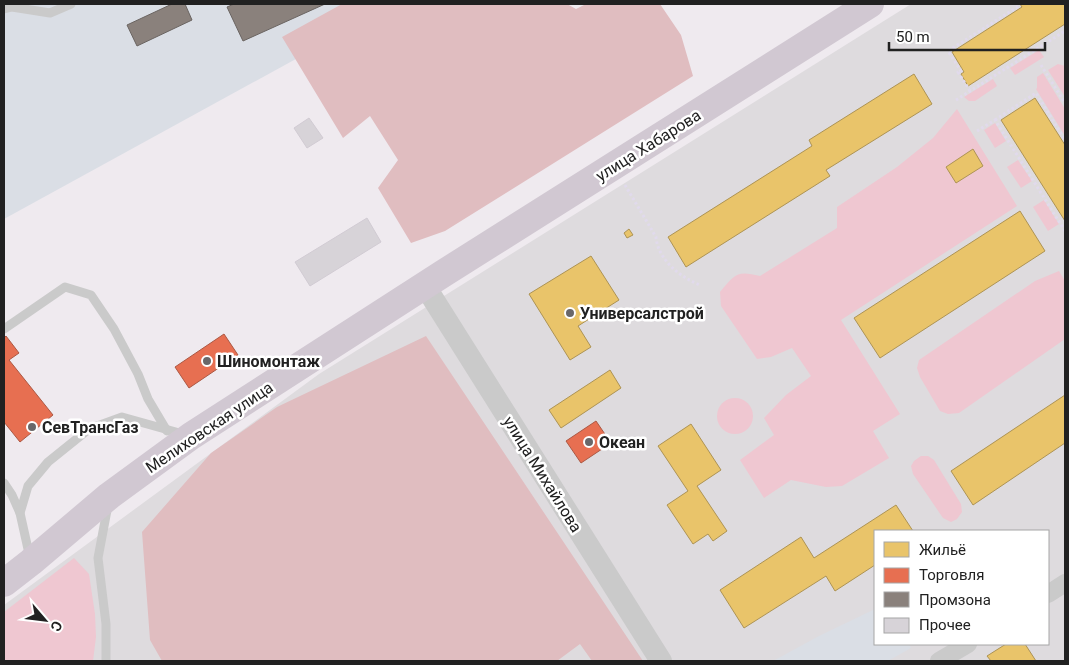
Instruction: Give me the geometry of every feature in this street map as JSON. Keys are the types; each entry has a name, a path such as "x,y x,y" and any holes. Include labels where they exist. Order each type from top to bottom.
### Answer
{"main road":[{"name":"улица Хабарова","path":"425,286 870,4"},
{"name":"Мелиховская улица","path":"4,583 109,496 179,433 425,286"}],"street":[{"name":"улица Михайлова","path":"425,286 661,661"},
{"path":"1049,593 1065,583"},
{"path":"940,661 966,645"}],"lane":[{"path":"4,9 12,7 50,13 71,4"},
{"path":"4,329 65,287 91,295 114,329 138,374 148,399 179,433"},
{"path":"20,513 28,486 48,462 89,429 122,417 179,433"},
{"path":"4,483 20,513 31,562"},
{"path":"106,661 106,624 98,558 109,496"}],"path":[{"path":"970,92 958,72 960,70 948,51 1019,6 1017,4"},
{"path":"956,100 1065,31"},
{"path":"1041,65 1065,103"},
{"path":"976,131 1036,93 1065,140"},
{"path":"994,120 1065,231"},
{"path":"625,185 656,236 657,246 672,268 686,279 700,285"}],"shaded area":[{"path":"4,4 396,4 4,219"},
{"path":"342,4 567,4 576,9 586,4 660,4 681,35 693,76 445,231 411,243 378,188 398,160 370,116 343,138 282,37"},
{"path":"911,4 1065,4 1065,661 4,661 4,605 319,374"},
{"path":"1039,50 1044,57 1015,75 1010,68"},
{"path":"1058,64 1065,66 1065,97 1048,70"},
{"path":"1043,73 1065,109 1065,136 1036,89 1037,77"},
{"path":"993,79 997,86 975,101 969,101 964,97"},
{"path":"957,109 1017,206 841,320 900,414 873,431 889,458 842,486 826,487 791,480 764,498 740,460 774,435 764,418 786,395 811,376 792,348 771,357 757,359 721,306 720,292 733,277 746,273 760,276 837,228 837,207 897,167 933,138"},
{"path":"995,123 1006,141 995,148 984,130"},
{"path":"1018,160 1032,181 1021,188 1007,167"},
{"path":"1044,200 1059,224 1048,231 1033,207"},
{"path":"1059,271 1065,281 1065,339 959,413 948,414 940,411 920,377 917,368 919,360 1035,281"},
{"path":"426,336 643,661 592,661 580,644 557,661 162,661 150,640 142,532 211,453 277,407"},
{"path":"735,398 747,404 753,416 747,428 735,434 723,428 717,416 723,404"},
{"path":"921,456 928,456 934,460 961,504 962,512 957,519 951,522 943,518 913,474 911,466"},
{"path":"74,558 89,574 95,614 96,637 93,661 4,661 4,612"},
{"path":"874,609 874,645 910,645 911,648 888,661 773,661"}],"building: Жильё":[{"path":"1020,4 1065,4 1065,24 968,86 961,74 964,72 952,52 1022,7"},
{"path":"914,74 932,104 826,170 830,176 686,267 668,237 812,146 809,140"},
{"path":"1035,98 1065,145 1065,221 1001,120"},
{"path":"973,149 983,166 956,183 946,167"},
{"path":"1020,211 1045,251 880,358 854,318"},
{"path":"629,229 633,235 627,238 624,233"},
{"name":"Универсалстрой","path":"591,256 619,300 578,326 591,347 570,360 529,294"},
{"path":"610,370 621,388 561,428 549,410"},
{"path":"1065,395 1065,443 973,505 951,471"},
{"path":"691,424 721,470 697,486 727,531 713,541 708,534 693,544 667,505 688,491 658,446"},
{"path":"896,505 912,530 874,530 874,566 835,591 826,576 744,628 720,590 801,537 814,558"},
{"path":"1004,645 1026,645 1036,661 991,661 987,656"}],"building: Торговля":[{"name":"Шиномонтаж","path":"224,334 238,355 189,388 175,367"},
{"path":"6,336 19,353 9,360 53,415 20,442 4,422 4,338"},
{"name":"Океан","path":"596,421 611,443 581,463 566,441"}],"building: Промзона":[{"path":"172,4 185,4 192,20 137,46 127,25"},
{"path":"234,4 325,4 243,41 227,7"}],"building: Прочее":[{"path":"309,118 323,138 307,148 294,128"},
{"path":"367,218 381,242 310,286 295,262"}],"place":[{"name":"Универсалстрой","path":"570,313"},
{"name":"Шиномонтаж","path":"207,361"},
{"name":"СевТрансГаз","path":"32,427"},
{"name":"Океан","path":"589,442"}]}
